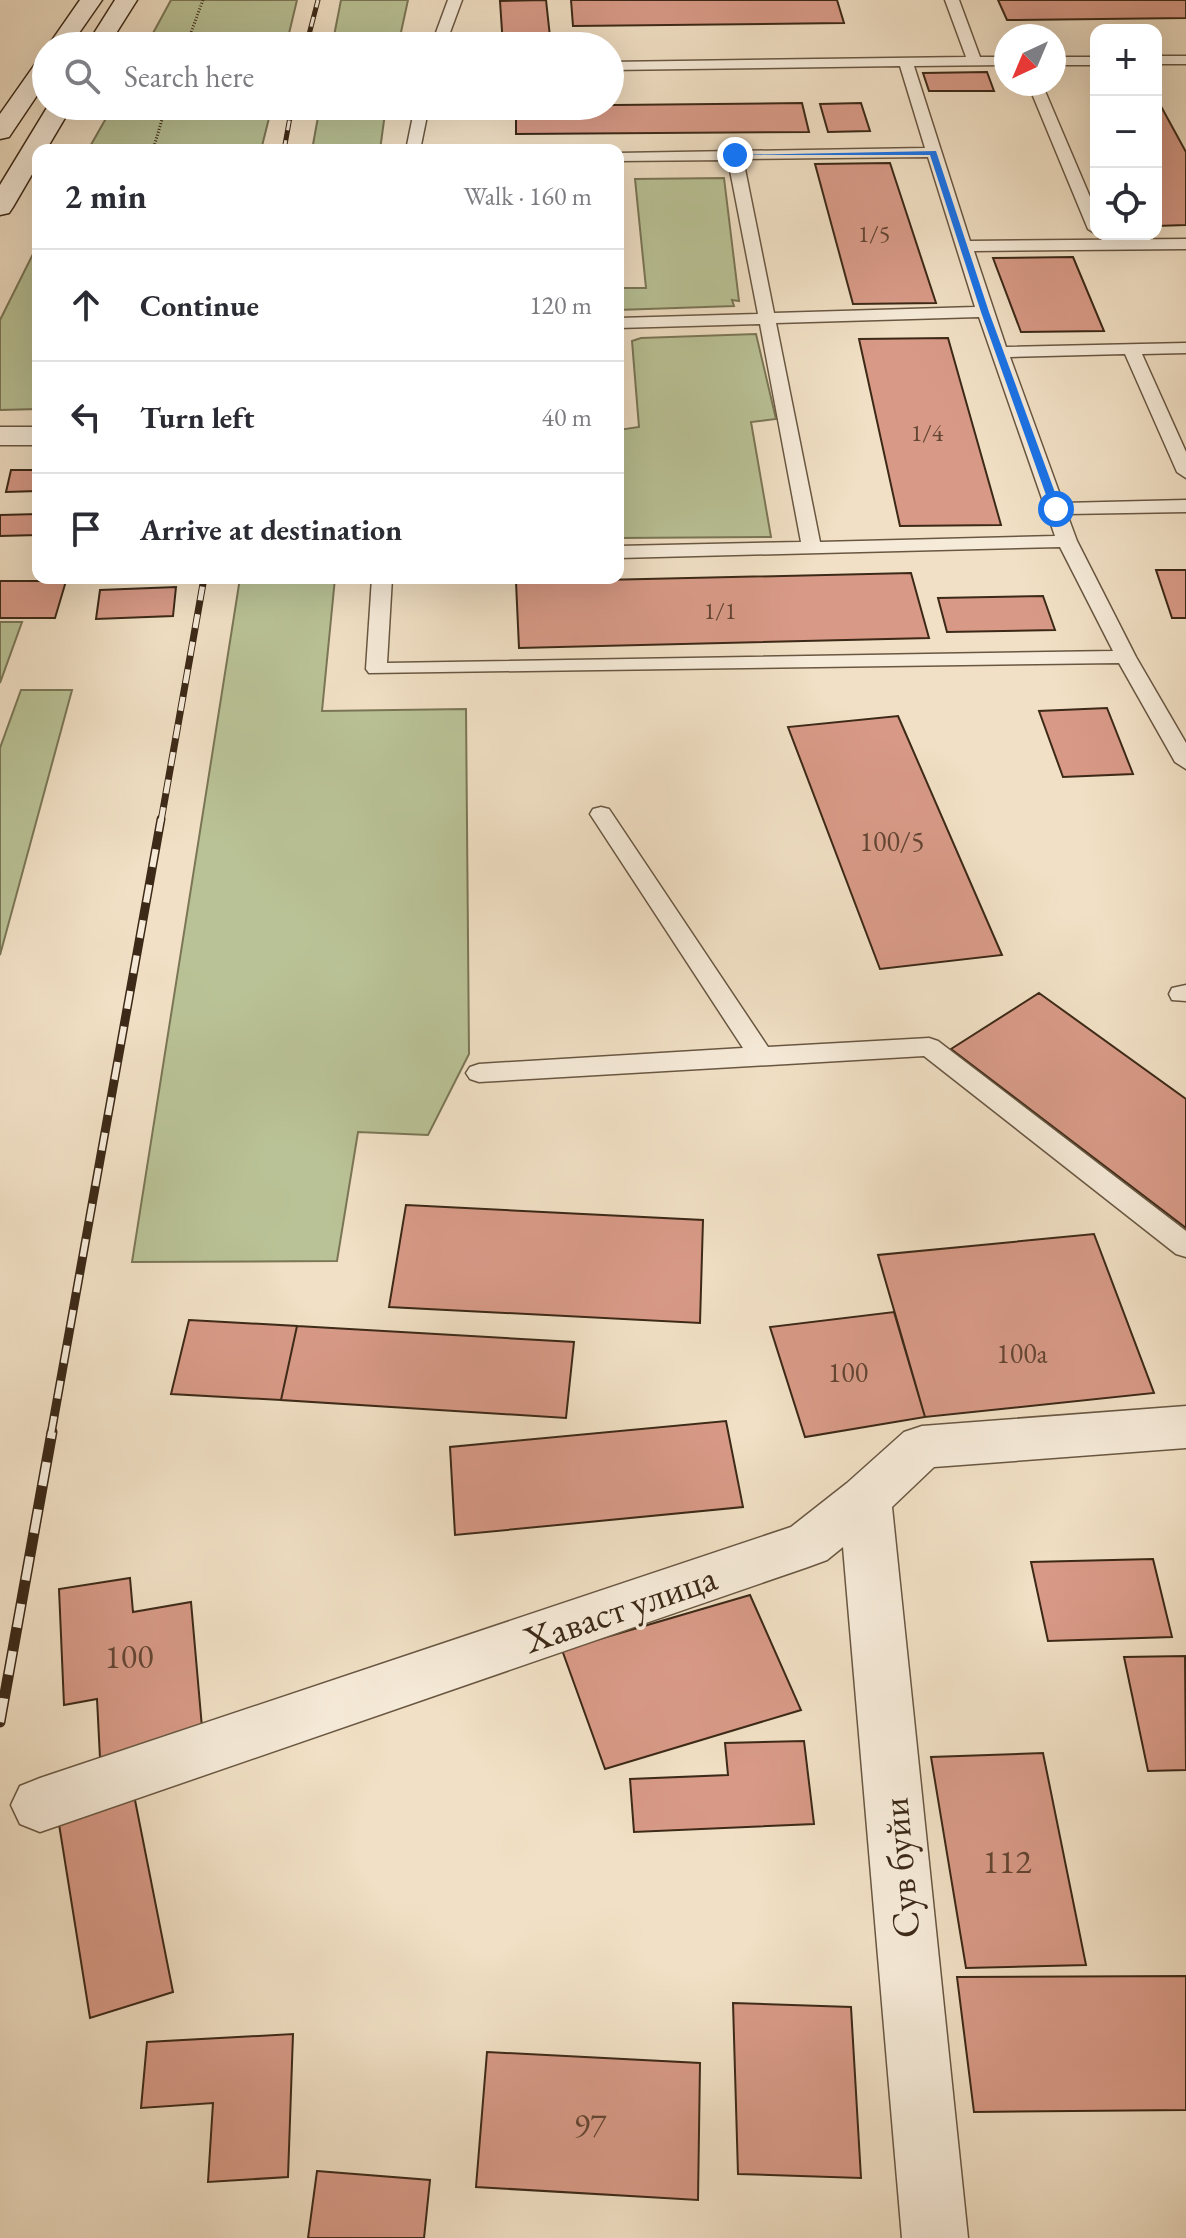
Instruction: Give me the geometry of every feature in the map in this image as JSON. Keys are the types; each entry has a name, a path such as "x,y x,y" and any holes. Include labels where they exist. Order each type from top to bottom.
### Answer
{"street":[{"path":"69,32 91,0"},
{"path":"106,32 126,0"},
{"path":"1,128 32,85"},
{"path":"37,144 52,120"},
{"path":"0,207 32,153"},
{"path":"0,436 32,436"},
{"name":"Хаваст улица","path":"40,1805 808,1544 865,1499 922,1447 1186,1427"},
{"name":"Сув буйи","path":"865,1499 935,2238"}],"lane":[{"path":"443,32 455,0"},
{"path":"952,0 975,62"},
{"path":"1162,60 1186,60"},
{"path":"624,66 994,61"},
{"path":"1066,61 1090,61"},
{"path":"906,63 985,312 1067,541 1126,657 1186,762"},
{"path":"1040,96 1090,215"},
{"path":"414,144 419,120"},
{"path":"624,157 933,152"},
{"path":"735,155 812,548"},
{"path":"964,246 1090,237"},
{"path":"1142,240 1186,244"},
{"path":"624,323 985,312"},
{"path":"999,352 1186,348"},
{"path":"1131,349 1186,472"},
{"path":"1056,509 1186,506"},
{"path":"624,552 1067,541"},
{"path":"382,584 376,669 1126,657"},
{"path":"1163,725 1186,724"},
{"path":"1163,725 1186,743"},
{"path":"601,814 761,1056"},
{"path":"479,1073 929,1047 1186,1246"}],"path":[{"path":"191,32 203,0"},
{"path":"155,144 162,120"}],"green space":[{"path":"171,0 297,0 289,32 154,32"},
{"path":"341,0 408,0 401,32 335,32"},
{"path":"105,120 268,120 262,144 91,144"},
{"path":"317,120 384,120 381,144 313,144"},
{"path":"724,178 739,301 732,300 734,306 624,310 624,288 646,288 635,179"},
{"path":"32,256 32,409 0,410 0,320"},
{"path":"756,334 776,419 751,422 771,537 624,538 624,429 639,427 632,341 641,338"},
{"path":"239,584 334,584 322,711 466,709 469,1054 428,1135 358,1132 337,1261 132,1262"},
{"path":"0,622 22,622 0,683"},
{"path":"21,690 72,690 0,955 0,748"}],"building":[{"path":"546,0 549,32 502,32 500,1"},
{"path":"571,0 837,0 844,23 573,26"},
{"path":"998,0 1186,0 1186,18 1007,20"},
{"path":"987,72 994,91 929,91 923,73"},
{"path":"802,103 809,132 516,134 516,120 624,120 624,105"},
{"path":"861,103 870,131 828,132 820,104"},
{"path":"1162,108 1186,152 1186,225 1162,226"},
{"path":"890,163 936,303 853,304 815,164"},
{"path":"1073,257 1104,331 1021,332 993,258"},
{"path":"948,338 1001,525 900,526 859,339"},
{"path":"11,470 32,470 32,491 6,492"},
{"path":"32,514 32,535 0,536 0,515"},
{"path":"1156,570 1186,570 1186,618 1172,618"},
{"path":"911,573 929,638 519,648 516,584 624,584 624,580"},
{"path":"0,581 65,584 55,618 0,618"},
{"path":"176,587 173,616 96,619 100,590"},
{"path":"1043,596 1055,630 947,632 938,598"},
{"path":"1107,708 1133,774 1063,777 1039,711"},
{"path":"898,716 1002,955 880,969 788,727"},
{"path":"1039,993 1186,1099 1186,1228 951,1049"},
{"path":"406,1205 703,1220 700,1323 389,1307"},
{"path":"1094,1234 1154,1393 925,1417 878,1255"},
{"path":"894,1312 925,1417 805,1437 770,1327"},
{"path":"189,1320 297,1326 281,1400 171,1394"},
{"path":"297,1326 574,1342 566,1418 281,1400"},
{"path":"726,1421 743,1507 455,1535 450,1447"},
{"path":"1153,1559 1172,1637 1048,1641 1031,1562"},
{"path":"130,1578 133,1612 191,1602 203,1739 100,1758 97,1699 64,1705 59,1589"},
{"path":"750,1595 801,1710 605,1769 562,1650"},
{"path":"1185,1656 1186,1770 1148,1771 1124,1657"},
{"path":"804,1741 814,1824 634,1832 630,1779 728,1775 725,1743"},
{"path":"1043,1753 1086,1965 966,1968 931,1757"},
{"path":"134,1795 173,1992 90,2018 58,1818"},
{"path":"1186,1976 1186,2110 974,2112 957,1977"},
{"path":"733,2003 851,2007 861,2178 738,2174"},
{"path":"293,2034 288,2177 208,2182 213,2103 141,2108 147,2042"},
{"path":"487,2052 700,2063 698,2200 476,2187"},
{"path":"317,2171 430,2180 424,2238 308,2238"}],"railway":[{"path":"310,32 318,0"},
{"path":"285,144 289,120"},
{"path":"161,821 203,584"},
{"path":"51,1434 161,819"},
{"path":"0,1722 52,1432"}],"route":[{"path":"735,155 933,152 985,312 1056,509"}]}
